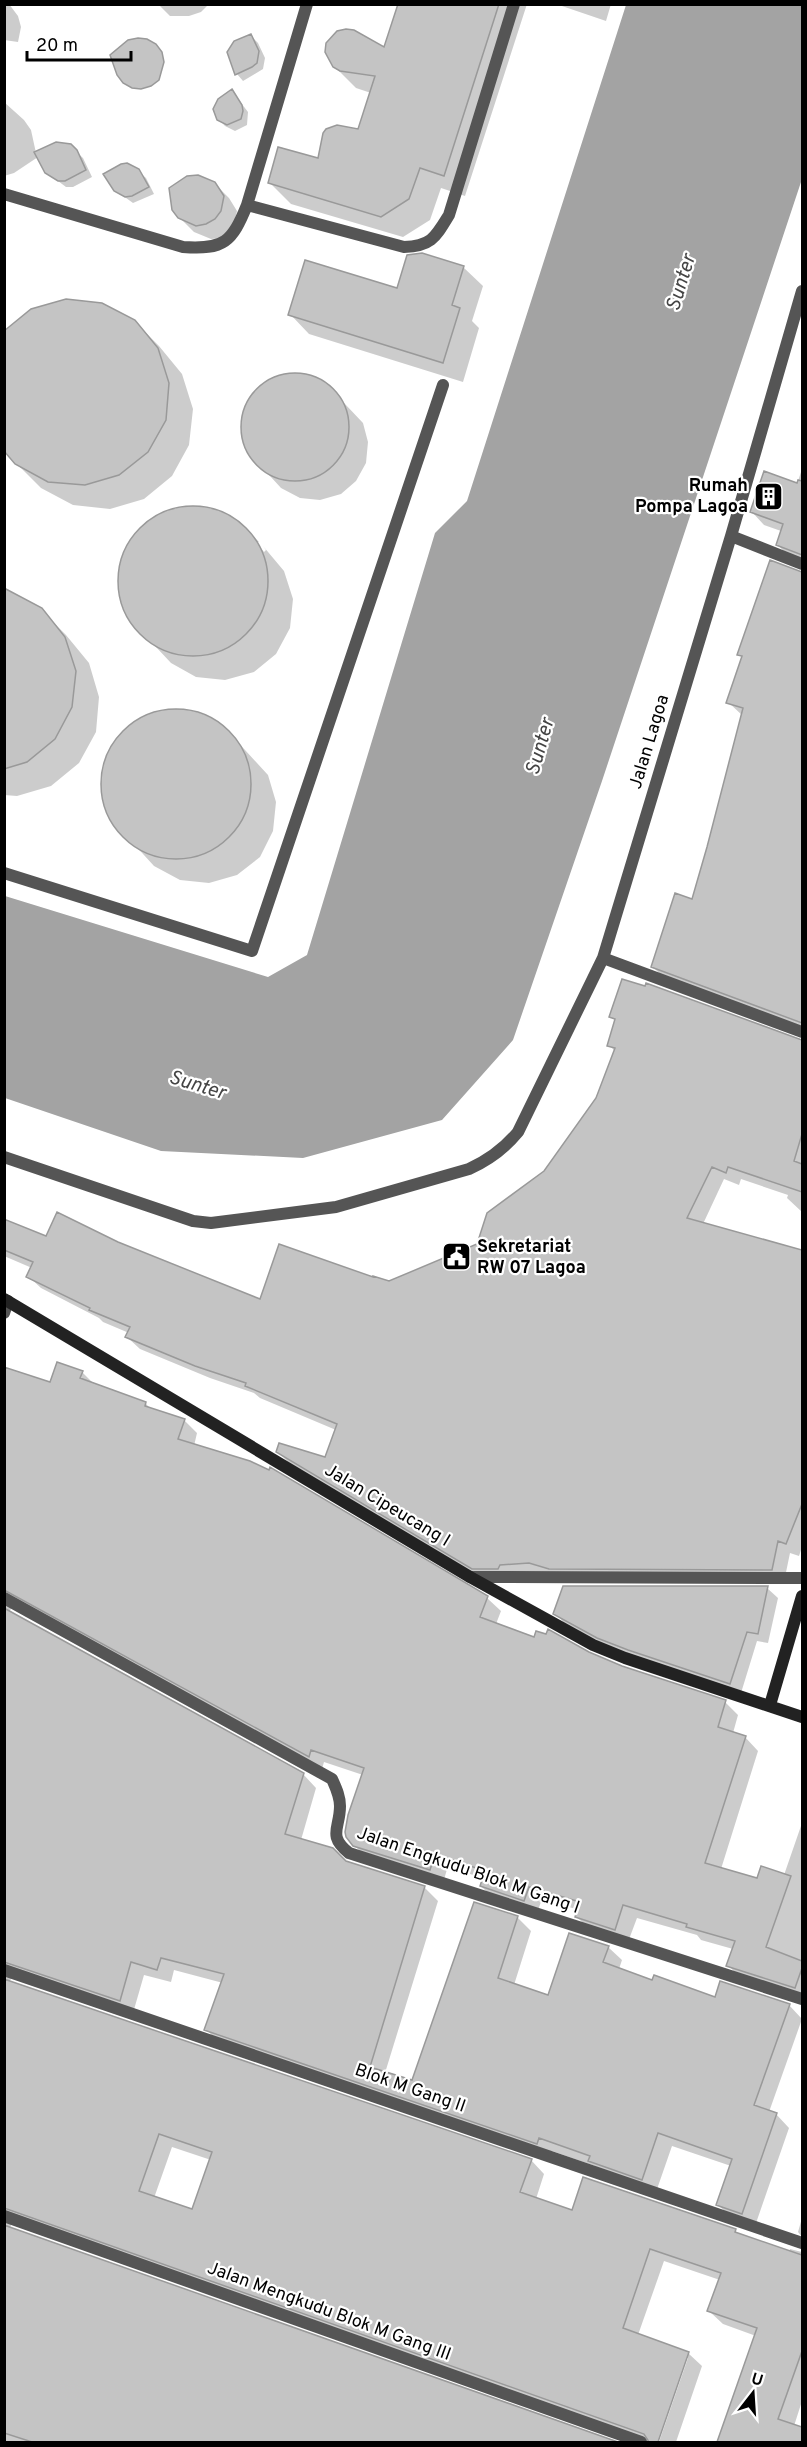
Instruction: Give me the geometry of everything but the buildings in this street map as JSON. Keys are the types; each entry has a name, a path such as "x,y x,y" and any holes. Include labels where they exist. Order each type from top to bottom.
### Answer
{"street":[{"path":"4,194 183,247 205,249 226,242 239,226 247,205 307,4"},
{"path":"247,205 404,247 421,246 431,241 449,215 514,4"},
{"name":"Jalan Lagoa","path":"4,1156 193,1221 211,1223 336,1207 469,1169 496,1154 518,1132 603,958 731,536 802,291"},
{"path":"4,873 252,951 443,385"},
{"path":"731,536 802,564"},
{"path":"603,958 802,1032"},
{"name":"Jalan Cipeucang I","path":"6,1304 470,1577 592,1645 802,1717"},
{"path":"470,1577 802,1578"},
{"path":"770,1705 802,1596"},
{"name":"Jalan Engkudu Blok M Gang I","path":"4,1598 332,1779 338,1791 340,1807 335,1833 339,1844 349,1853 802,2000"},
{"name":"Blok M Gang II","path":"4,1970 802,2243"},
{"name":"Jalan Mengkudu Blok M Gang III","path":"4,2216 641,2442"}],"water":[{"name":"Sunter","path":"626,5 802,5 802,179 602,781 513,1040 442,1120 303,1158 161,1151 5,1098 5,896 268,977 307,955 435,533 467,501"}],"place":[{"name":"Rumah Pompa Lagoa","path":"769,496"},
{"name":"Sekretariat RW 07 Lagoa","path":"456,1257"}]}
